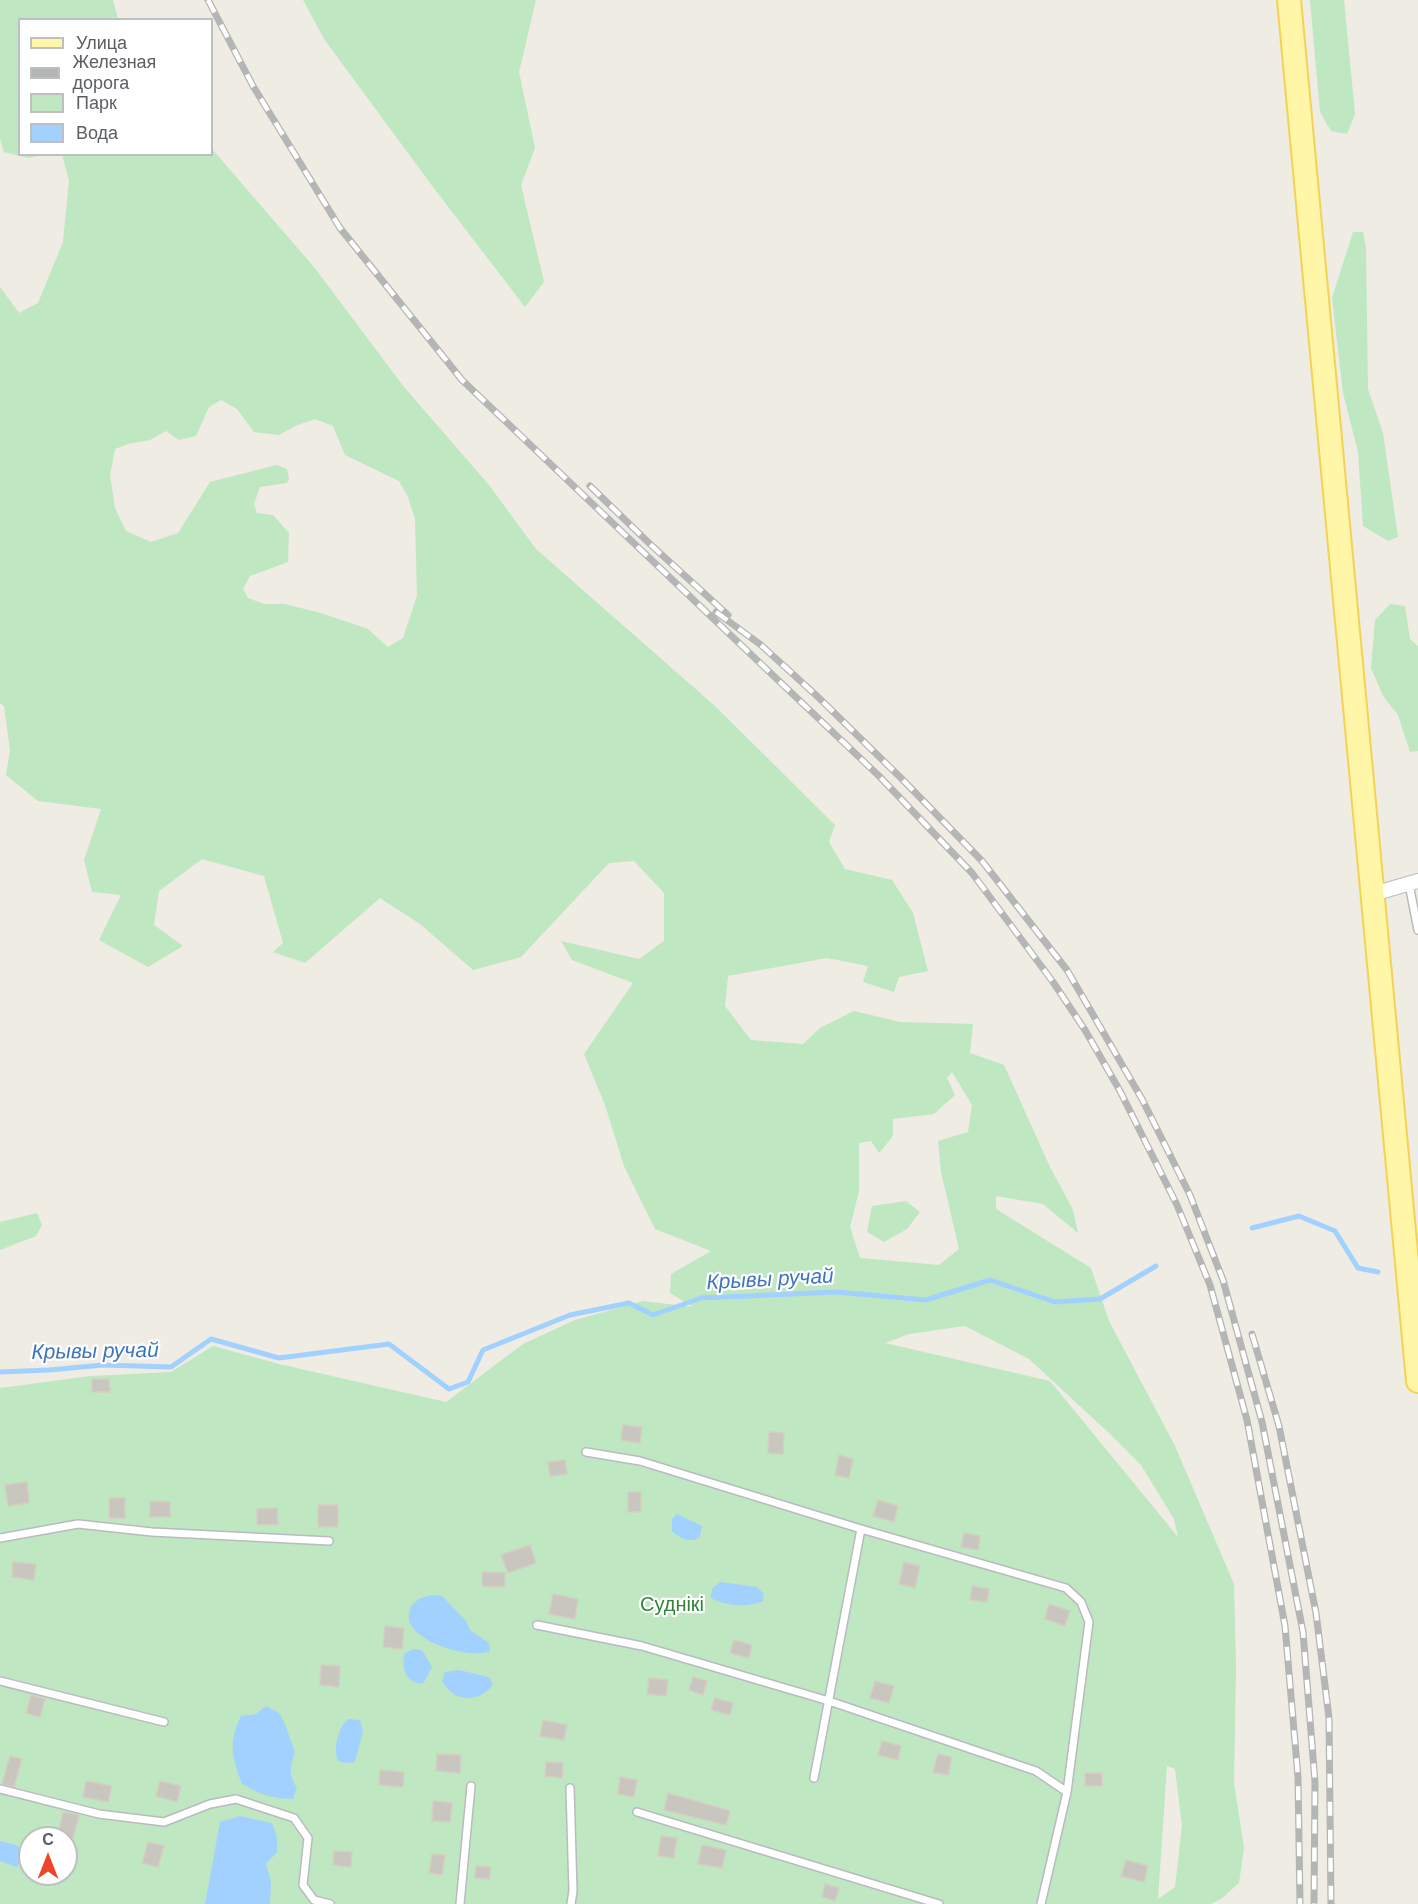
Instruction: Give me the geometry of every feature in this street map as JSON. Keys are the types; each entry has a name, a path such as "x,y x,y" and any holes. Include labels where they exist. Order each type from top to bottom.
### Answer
{"main road":[{"path":"1289,0 1418,1381"}],"street":[{"path":"1372,894 1413,883"}],"lane":[{"path":"1413,883 1418,930"},
{"path":"586,1452 640,1461 861,1529 1066,1588 1081,1602 1089,1622 1067,1792 1041,1904"},
{"path":"0,1538 78,1524 152,1532 329,1541"},
{"path":"814,1778 861,1529"},
{"path":"537,1625 642,1646 829,1701 1036,1771 1067,1792"},
{"path":"0,1681 164,1722"},
{"path":"460,1904 471,1786"},
{"path":"570,1788 573,1891 571,1904"},
{"path":"0,1789 99,1814 164,1822 210,1804 236,1799 294,1818 308,1838 303,1885 314,1900 330,1904"},
{"path":"637,1812 939,1904"}],"green space":[{"path":"0,0 113,0 118,18 18,18 18,155 4,152 0,139"},
{"path":"303,0 536,0 519,72 535,148 521,185 544,282 525,307 324,39"},
{"path":"1310,0 1344,0 1355,114 1347,134 1331,131 1320,112"},
{"name":"Суднікі","path":"213,150 314,267 404,387 489,485 536,549 715,706 835,825 829,842 845,869 892,880 913,913 928,971 899,977 894,992 863,982 868,966 827,958 728,976 725,1006 751,1040 803,1044 820,1028 854,1011 900,1022 973,1024 970,1053 1004,1065 1050,1167 1073,1210 1078,1233 1043,1204 996,1196 996,1209 1091,1268 1109,1321 1175,1446 1234,1584 1236,1668 1234,1783 1244,1848 1239,1883 1221,1899 1211,1904 0,1904 0,1388 91,1376 171,1372 213,1346 279,1364 446,1402 523,1344 575,1320 643,1301 693,1307 670,1293 671,1274 711,1251 655,1229 624,1166 605,1105 584,1054 633,983 572,960 561,941 639,959 664,941 664,893 634,861 609,863 521,957 473,970 420,924 380,898 305,963 273,952 283,943 264,876 202,859 159,891 154,925 183,946 148,967 99,940 121,895 92,892 84,860 101,809 38,801 6,775 10,750 4,706 0,703 0,287 19,313 38,303 63,242 69,180 62,156 213,156","holes":["221,400 237,409 254,432 279,435 315,419 333,426 345,455 399,481 408,497 415,519 417,596 403,638 388,647 368,629 321,613 285,604 264,604 248,598 243,589 250,576 288,562 289,533 273,515 257,513 254,504 260,487 287,483 289,478 287,469 277,465 210,482 178,533 151,542 126,531 115,508 110,475 115,449 150,440 166,431 179,440 196,436 209,407","952,1072 972,1105 968,1132 938,1141 941,1172 959,1249 939,1265 860,1258 850,1227 859,1191 859,1143 871,1141 879,1153 893,1136 893,1119 934,1114 955,1095 947,1078","965,1326 1029,1359 1141,1465 1174,1519 1178,1537 1050,1381 885,1343 909,1334","1167,1766 1175,1769 1182,1825 1175,1887 1158,1899"]},
{"path":"1353,232 1363,232 1366,248 1368,389 1383,433 1398,537 1388,541 1363,526 1358,452 1343,393 1332,298"},
{"path":"1390,604 1405,606 1410,639 1418,646 1418,751 1410,752 1398,715 1383,696 1371,668 1375,620"},
{"path":"906,1201 920,1212 907,1229 884,1242 867,1232 872,1206"},
{"path":"37,1213 42,1225 36,1236 0,1250 0,1222"}],"water":[{"path":"677,1514 702,1526 700,1537 688,1540 672,1531 672,1519"},
{"path":"720,1582 757,1587 764,1594 763,1601 744,1605 717,1601 711,1598 712,1589"},
{"path":"433,1595 442,1596 466,1621 470,1630 489,1643 490,1651 470,1653 458,1651 445,1648 421,1636 413,1628 409,1618 411,1606 420,1598"},
{"path":"413,1649 422,1650 432,1667 423,1684 412,1681 404,1669 405,1653"},
{"path":"459,1670 489,1677 493,1685 473,1698 459,1697 452,1693 442,1681 445,1672"},
{"path":"266,1706 279,1713 295,1752 291,1770 297,1788 293,1799 266,1795 242,1784 236,1766 233,1742 241,1716 256,1714"},
{"path":"348,1719 360,1720 363,1731 355,1762 346,1763 338,1761 336,1744 339,1733"},
{"path":"240,1816 272,1823 277,1837 277,1852 266,1864 271,1881 270,1904 205,1904 220,1822"},
{"path":"0,1841 18,1847 17,1867 0,1861"}],"building":[{"path":"92,1379 109,1379 110,1392 92,1392"},
{"path":"623,1425 642,1427 640,1443 621,1440"},
{"path":"769,1432 784,1433 783,1454 768,1453"},
{"path":"839,1455 853,1459 849,1478 835,1475"},
{"path":"565,1460 567,1474 550,1476 548,1462"},
{"path":"27,1482 29,1503 8,1506 5,1485"},
{"path":"628,1492 641,1492 641,1512 628,1512"},
{"path":"109,1498 125,1498 125,1518 109,1518"},
{"path":"878,1500 898,1506 894,1522 873,1516"},
{"path":"150,1501 170,1502 170,1517 150,1517"},
{"path":"318,1505 338,1505 338,1527 318,1527"},
{"path":"277,1508 278,1524 257,1525 257,1509"},
{"path":"964,1533 980,1536 978,1550 961,1547"},
{"path":"530,1545 536,1563 508,1573 501,1555"},
{"path":"13,1562 36,1564 34,1580 12,1577"},
{"path":"904,1562 920,1566 915,1588 899,1584"},
{"path":"482,1572 505,1573 505,1587 482,1586"},
{"path":"972,1586 989,1589 987,1602 970,1600"},
{"path":"553,1594 578,1599 575,1619 549,1614"},
{"path":"1049,1604 1070,1611 1065,1626 1045,1619"},
{"path":"385,1626 404,1628 402,1649 383,1647"},
{"path":"734,1640 752,1645 749,1658 730,1653"},
{"path":"321,1665 340,1666 339,1687 320,1685"},
{"path":"693,1677 707,1681 703,1695 689,1690"},
{"path":"649,1678 668,1680 666,1696 647,1694"},
{"path":"875,1681 894,1686 889,1703 870,1698"},
{"path":"31,1695 45,1699 40,1717 26,1713"},
{"path":"715,1698 733,1703 730,1715 711,1710"},
{"path":"543,1720 567,1725 564,1740 540,1736"},
{"path":"882,1741 901,1746 898,1760 878,1755"},
{"path":"437,1754 461,1755 460,1773 436,1771"},
{"path":"938,1754 952,1757 948,1775 933,1772"},
{"path":"10,1756 22,1759 14,1787 2,1784"},
{"path":"546,1762 563,1763 562,1778 545,1776"},
{"path":"380,1770 404,1772 403,1787 379,1785"},
{"path":"1085,1773 1102,1773 1102,1786 1085,1786"},
{"path":"620,1777 637,1780 634,1797 618,1794"},
{"path":"86,1781 112,1786 108,1802 83,1797"},
{"path":"160,1781 181,1786 177,1802 156,1796"},
{"path":"668,1793 730,1811 726,1825 664,1810"},
{"path":"433,1801 452,1803 450,1822 432,1821"},
{"path":"63,1812 79,1815 76,1826 60,1826"},
{"path":"661,1836 677,1838 674,1858 658,1856"},
{"path":"148,1842 164,1846 158,1867 142,1863"},
{"path":"702,1845 726,1850 722,1868 698,1864"},
{"path":"334,1851 352,1852 351,1867 333,1865"},
{"path":"432,1854 445,1855 442,1875 429,1873"},
{"path":"1126,1860 1148,1866 1144,1882 1121,1876"},
{"path":"476,1866 490,1867 490,1879 475,1878"},
{"path":"825,1884 839,1888 835,1901 822,1897"}],"waterway":[{"name":"Крывы ручай","path":"1252,1228 1299,1216 1335,1231 1358,1268 1378,1272"},
{"name":"Крывы ручай","path":"0,1372 103,1365 171,1367 211,1339 279,1358 389,1344 449,1389 468,1382 483,1350 570,1315 629,1303 653,1315 701,1298 836,1292 926,1300 990,1280 1055,1302 1100,1299 1156,1266"}],"railway":[{"path":"208,0 253,86 340,228 462,380 879,776 972,873 1053,982 1085,1030 1120,1091 1177,1205 1210,1285 1247,1420 1285,1626 1298,1777 1300,1904"},
{"path":"590,486 728,615"},
{"path":"716,612 761,645 818,697 982,861 1067,970 1142,1099 1190,1195 1223,1280 1262,1422 1303,1632 1315,1782 1314,1904"},
{"path":"1252,1334 1279,1426 1316,1613 1329,1718 1331,1904"}]}
